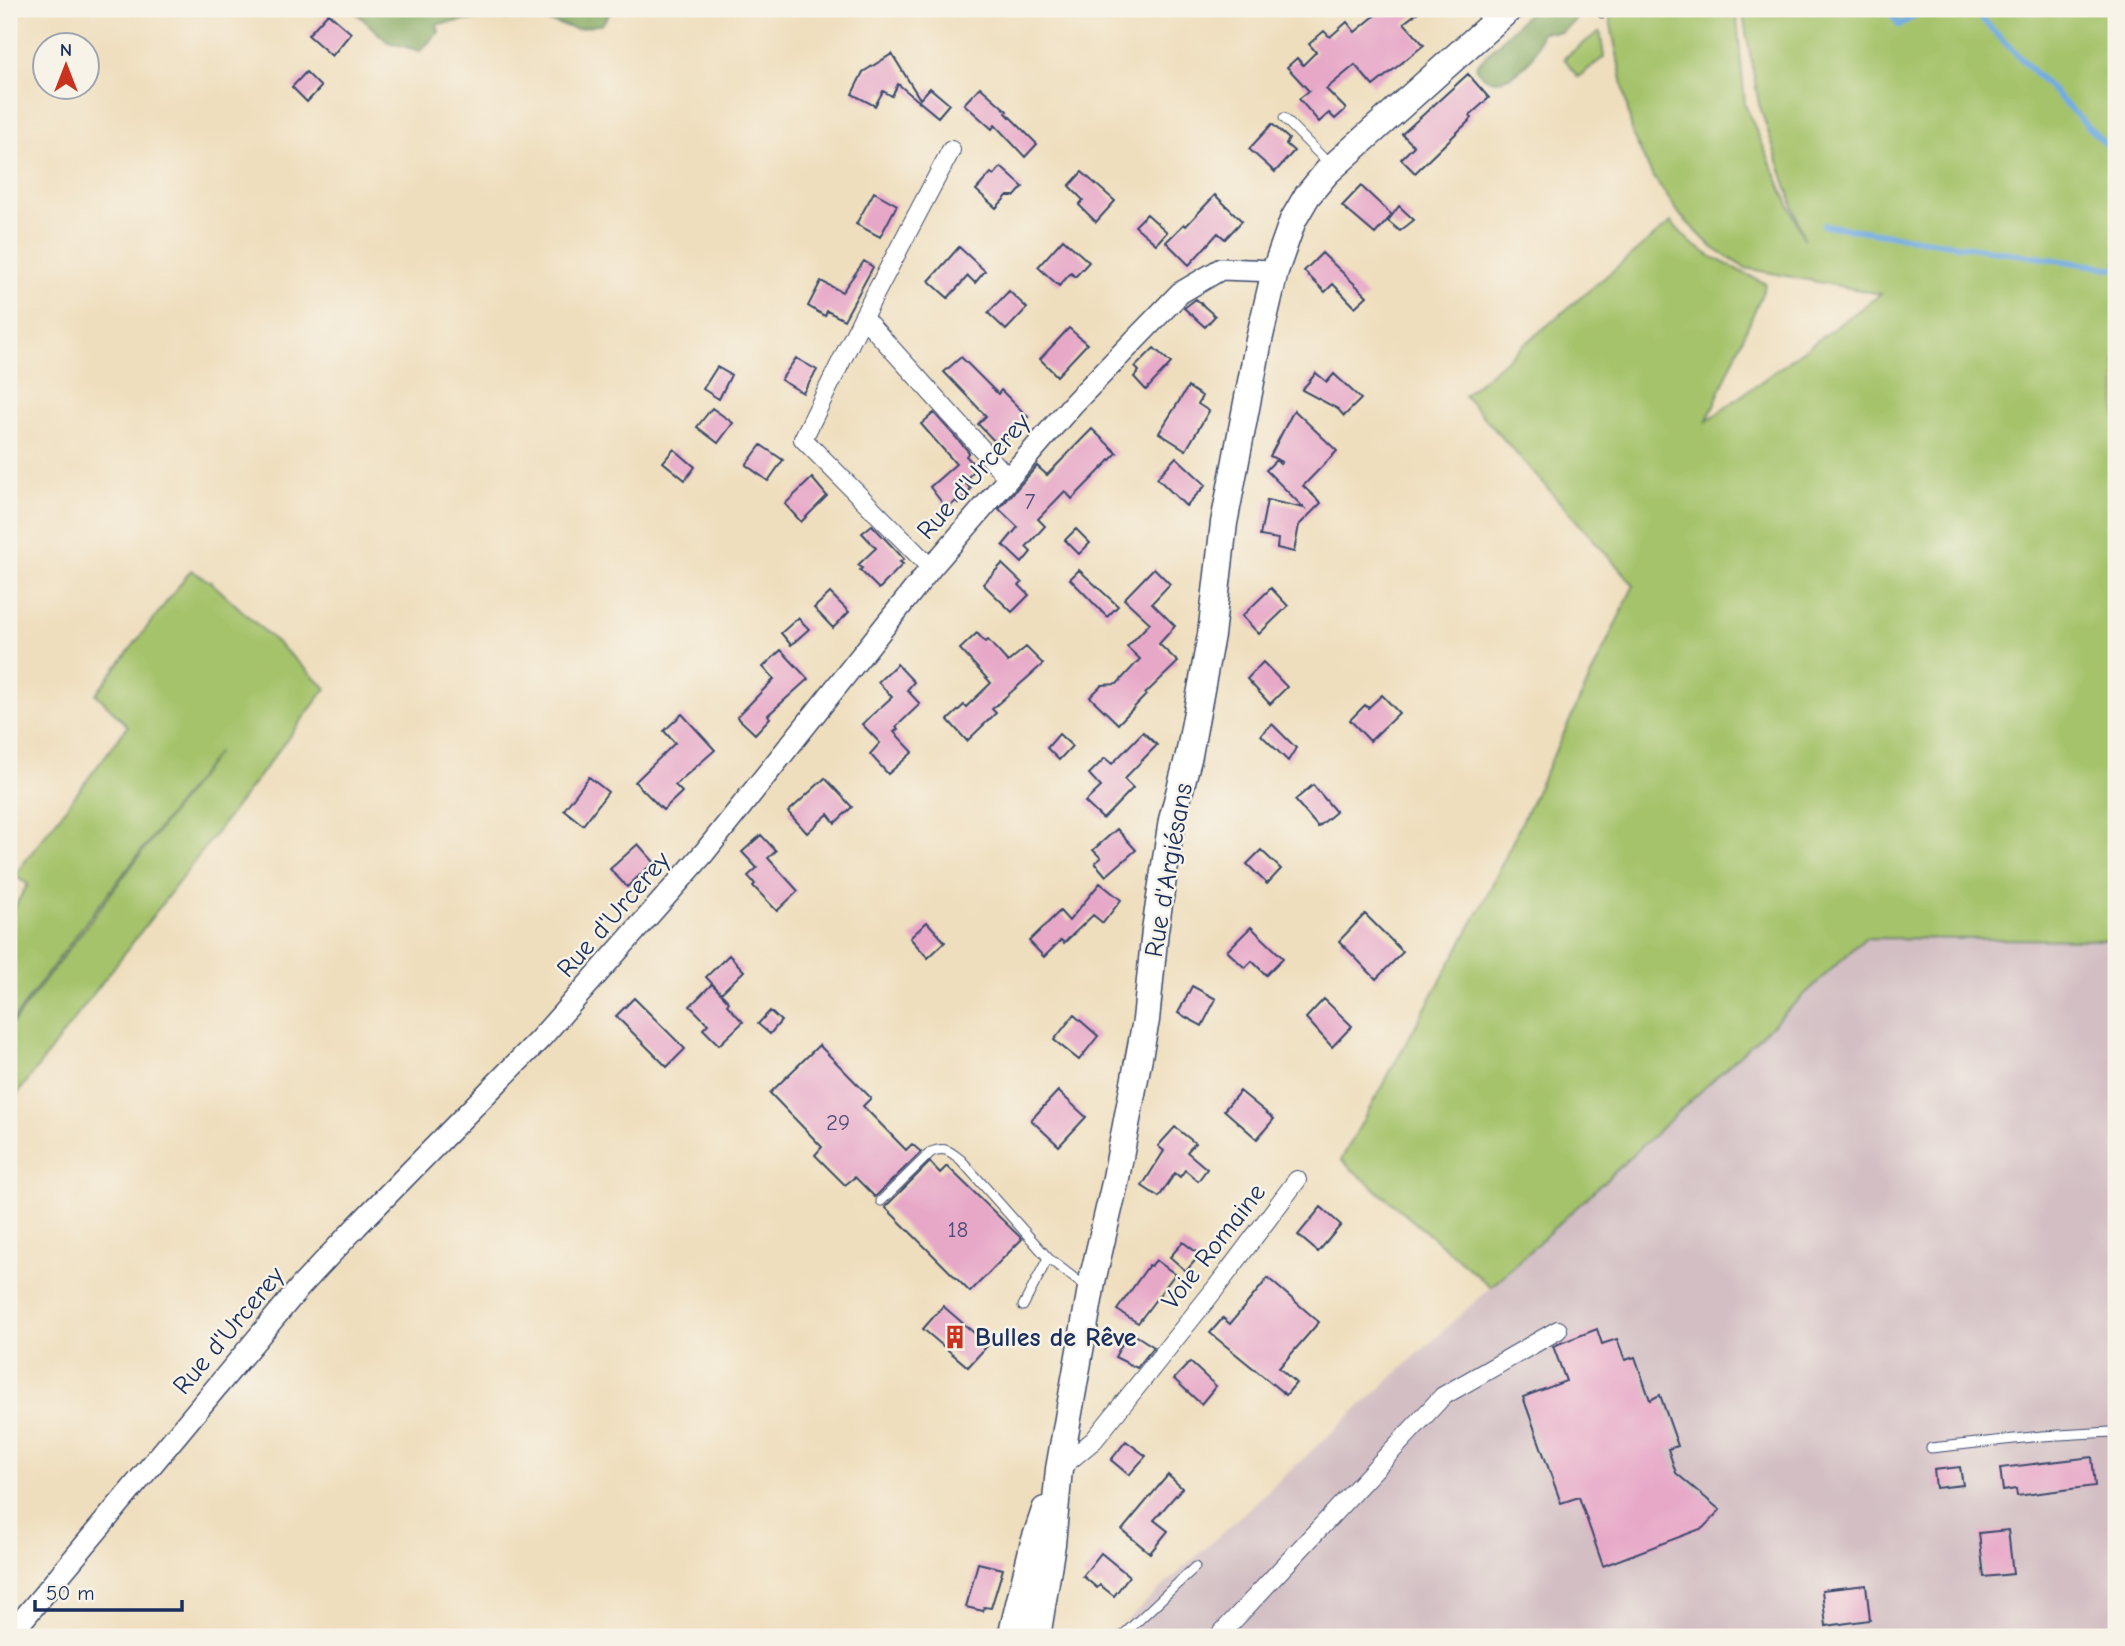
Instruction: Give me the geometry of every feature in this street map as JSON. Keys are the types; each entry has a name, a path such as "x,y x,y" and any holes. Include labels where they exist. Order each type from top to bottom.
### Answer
{"main road":[{"name":"Rue d'Argiésans","path":"1037,1637 1052,1544 1059,1469 1091,1291 1146,1020 1155,930 1172,820 1189,755 1211,635 1224,523 1275,271 1293,220 1307,196 1332,167 1495,13"},
{"name":"Rue d'Argiésans","path":"1014,1631 1033,1546 1059,1469"}],"street":[{"path":"931,568 803,439 863,317 951,150"},
{"name":"Rue d'Urcerey","path":"9,1636 300,1287 540,1039 704,853 931,568 1007,477 1073,404 1180,293 1221,269 1275,271"},
{"path":"863,317 1007,477"},
{"name":"Voie Romaine","path":"1059,1469 1094,1440 1215,1289 1297,1180"},
{"path":"1218,1637 1443,1396 1558,1330"}],"lane":[{"path":"1284,118 1332,167"},
{"path":"881,1201 931,1152 948,1150 961,1160 1048,1258 1091,1291"},
{"path":"1023,1306 1048,1258"},
{"path":"1931,1448 2042,1436 2111,1432 2116,1436"},
{"path":"1121,1637 1195,1567"}],"shaded area":[{"path":"1865,938 2116,940 2116,1637 1108,1637 1491,1287"}],"green space":[{"path":"352,9 613,9 602,24 576,29 546,21 517,19 478,19 437,24 439,32 420,51 388,42"},
{"path":"1532,9 1575,9 1575,21 1561,32 1542,32 1530,60 1515,74 1497,80 1482,75 1476,66"},
{"path":"1608,9 1736,9 1745,105 1804,239 1759,104 1742,9 2116,9 2116,940 1865,938 1491,1287 1341,1160 1483,904 1634,585 1464,395 1671,222 1691,243 1714,258 1766,284 1707,421 1881,294 1745,268 1713,248 1681,216 1652,175 1633,136"},
{"path":"1600,31 1604,57 1578,77 1564,58"},
{"path":"191,570 212,583 326,688 9,1105 9,1028 218,752 9,1025 9,916 28,884 14,876 128,726 96,694"}],"building":[{"path":"1383,9 1422,9 1404,23 1424,45 1373,86 1355,65 1326,89 1346,109 1335,119 1329,113 1319,122 1299,99 1309,91 1287,67 1297,58 1303,65 1316,52 1309,44 1324,31 1330,37 1347,22 1355,32"},
{"path":"328,13 351,33 332,56 308,35"},
{"path":"892,54 920,99 930,88 949,104 938,117 898,84 892,96 883,91 875,106 852,94 863,72"},
{"path":"306,72 321,87 307,102 292,87"},
{"path":"1468,74 1489,98 1415,173 1401,159 1414,146 1402,134"},
{"path":"980,87 1007,111 1037,144 1025,157 995,125 992,129 964,104"},
{"path":"1272,124 1289,139 1286,144 1294,151 1275,172 1249,149"},
{"path":"1001,167 1023,187 1015,196 1007,196 996,208 976,190 991,173 994,175"},
{"path":"1082,172 1115,201 1096,222 1079,205 1083,200 1069,186"},
{"path":"1361,186 1392,215 1375,234 1342,206"},
{"path":"874,192 897,205 880,237 856,224"},
{"path":"1215,195 1242,221 1225,239 1218,233 1189,265 1166,242 1184,224 1186,226"},
{"path":"1399,206 1414,220 1400,231 1388,221"},
{"path":"1147,214 1167,232 1156,244 1135,226"},
{"path":"1063,239 1089,262 1075,277 1071,273 1059,286 1038,267"},
{"path":"959,247 985,271 975,283 968,276 948,298 929,281"},
{"path":"1322,253 1367,296 1355,307 1333,284 1325,292 1304,271"},
{"path":"864,261 873,267 844,320 827,311 825,316 808,306 821,281 842,292"},
{"path":"1009,291 1027,308 1006,330 988,313"},
{"path":"1196,299 1215,316 1205,327 1184,308"},
{"path":"1069,328 1087,344 1057,376 1040,359"},
{"path":"1154,348 1171,363 1146,390 1134,377 1139,371 1135,367"},
{"path":"961,357 998,394 1001,390 1028,417 999,446 978,424 986,416 944,372"},
{"path":"796,358 817,370 803,393 781,380"},
{"path":"717,367 731,375 719,399 703,389"},
{"path":"1316,373 1327,382 1334,374 1361,399 1344,416 1338,409 1302,390"},
{"path":"1188,387 1202,396 1198,404 1209,411 1186,450 1159,433"},
{"path":"712,408 733,423 718,443 697,427"},
{"path":"1294,410 1337,451 1303,486 1321,503 1299,525 1294,552 1277,548 1278,539 1260,536 1267,500 1304,508 1266,470 1276,460 1280,464 1282,462 1270,456"},
{"path":"934,413 969,452 966,456 977,468 968,477 970,479 966,484 971,489 958,503 956,501 947,509 930,487 956,464 921,424"},
{"path":"1092,429 1117,453 1072,499 1065,491 1038,519 1045,526 1026,547 1031,552 1022,563 1003,545 1018,527 999,509 1037,466 1047,475"},
{"path":"761,445 783,460 768,481 746,465"},
{"path":"674,449 695,467 685,480 663,462"},
{"path":"1176,457 1206,485 1186,506 1157,478"},
{"path":"812,478 827,496 801,522 785,504"},
{"path":"872,525 904,559 900,562 903,564 879,589 858,565 876,548 862,533"},
{"path":"1076,529 1090,543 1079,554 1065,540"},
{"path":"1002,564 1022,583 1019,585 1029,595 1012,612 983,584"},
{"path":"1154,568 1170,584 1152,603 1175,626 1159,644 1178,662 1118,724 1090,697 1102,685 1117,684 1140,659 1127,647 1150,623 1124,599"},
{"path":"1079,570 1118,606 1107,617 1070,579"},
{"path":"1271,588 1288,606 1259,634 1242,616"},
{"path":"830,593 849,612 833,628 814,608"},
{"path":"798,618 809,629 791,645 781,633"},
{"path":"977,633 985,642 988,640 1008,662 1026,647 1043,664 992,709 996,713 967,741 948,720 991,683 960,649"},
{"path":"781,650 808,679 768,715 770,718 755,734 737,717 774,679 763,667"},
{"path":"1263,662 1287,687 1270,704 1247,679"},
{"path":"897,664 914,682 907,690 920,704 894,732 913,752 888,774 870,754 880,743 862,724 892,697 878,682"},
{"path":"1382,695 1399,713 1370,741 1350,720 1365,705 1368,708"},
{"path":"682,714 715,750 675,785 682,792 663,810 635,782 675,743 664,731"},
{"path":"1272,724 1296,748 1288,761 1261,735"},
{"path":"1143,732 1157,745 1124,779 1133,788 1103,819 1085,802 1101,787 1089,774 1105,758 1112,764"},
{"path":"1059,734 1072,746 1059,760 1047,748"},
{"path":"589,777 608,792 583,825 564,810"},
{"path":"825,778 852,807 835,823 828,814 807,833 788,812"},
{"path":"1313,785 1336,812 1318,827 1295,800"},
{"path":"1117,829 1136,850 1106,876 1095,863 1101,858 1093,850"},
{"path":"761,835 776,851 768,858 798,891 777,911 753,886 755,884 748,876 757,868 742,852"},
{"path":"638,844 654,862 627,887 610,869"},
{"path":"1261,850 1281,869 1267,884 1247,864"},
{"path":"1100,883 1121,900 1103,923 1093,915 1064,943 1061,940 1044,957 1029,941 1060,911 1069,921"},
{"path":"1365,914 1403,952 1376,979 1339,941"},
{"path":"927,922 945,942 928,958 910,938"},
{"path":"1251,927 1283,958 1266,975 1252,961 1245,968 1227,951"},
{"path":"729,955 744,971 721,993 706,977"},
{"path":"712,984 743,1022 719,1045 703,1029 708,1024 690,1006"},
{"path":"1192,986 1216,999 1202,1026 1178,1013"},
{"path":"634,998 685,1049 667,1067 616,1016"},
{"path":"1324,999 1352,1026 1332,1047 1306,1018"},
{"path":"770,1011 781,1021 770,1034 758,1024"},
{"path":"1074,1015 1098,1036 1079,1060 1054,1040"},
{"path":"819,1045 871,1098 863,1106 906,1150 912,1144 921,1152 875,1197 855,1177 845,1185 815,1155 822,1147 770,1093"},
{"path":"1058,1091 1086,1117 1059,1146 1031,1120"},
{"path":"1240,1091 1274,1119 1257,1139 1224,1110"},
{"path":"1175,1127 1195,1143 1187,1152 1207,1169 1198,1181 1185,1170 1180,1177 1175,1173 1159,1197 1142,1186 1164,1151 1158,1146"},
{"path":"930,1162 940,1173 947,1166 1022,1239 970,1292 885,1207"},
{"path":"1321,1207 1341,1225 1318,1252 1298,1235"},
{"path":"1183,1242 1200,1255 1186,1271 1170,1257"},
{"path":"1156,1260 1175,1274 1138,1323 1117,1310 1149,1265"},
{"path":"1268,1278 1319,1322 1279,1368 1296,1383 1286,1395 1210,1333 1223,1318 1230,1324"},
{"name":"Bulles de Rêve","path":"943,1306 988,1345 968,1367 923,1329"},
{"path":"1597,1329 1602,1344 1617,1339 1625,1360 1635,1357 1650,1400 1660,1395 1678,1446 1668,1449 1676,1473 1720,1510 1703,1528 1603,1566 1579,1497 1561,1503 1523,1397 1566,1381 1553,1346"},
{"path":"1129,1331 1154,1347 1137,1368 1115,1357"},
{"path":"1190,1362 1216,1386 1201,1404 1174,1379"},
{"path":"1126,1441 1146,1456 1129,1475 1111,1460"},
{"path":"2092,1457 2095,1486 2017,1496 2016,1489 2003,1491 2000,1468"},
{"path":"1960,1467 1963,1485 1936,1488 1934,1470"},
{"path":"1168,1475 1182,1488 1154,1520 1168,1531 1150,1553 1122,1530"},
{"path":"2008,1530 2013,1574 1984,1577 1979,1533"},
{"path":"1101,1553 1129,1576 1114,1596 1100,1585 1097,1588 1083,1576"},
{"path":"978,1563 1003,1569 991,1608 984,1607 983,1611 966,1607"},
{"path":"1866,1585 1870,1620 1826,1626 1822,1590"}],"waterway":[{"path":"1888,9 1899,25 1926,9"},
{"path":"1972,9 2116,155"},
{"path":"1824,225 2116,269"}],"place":[{"name":"Bulles de Rêve","path":"955,1337"}]}
